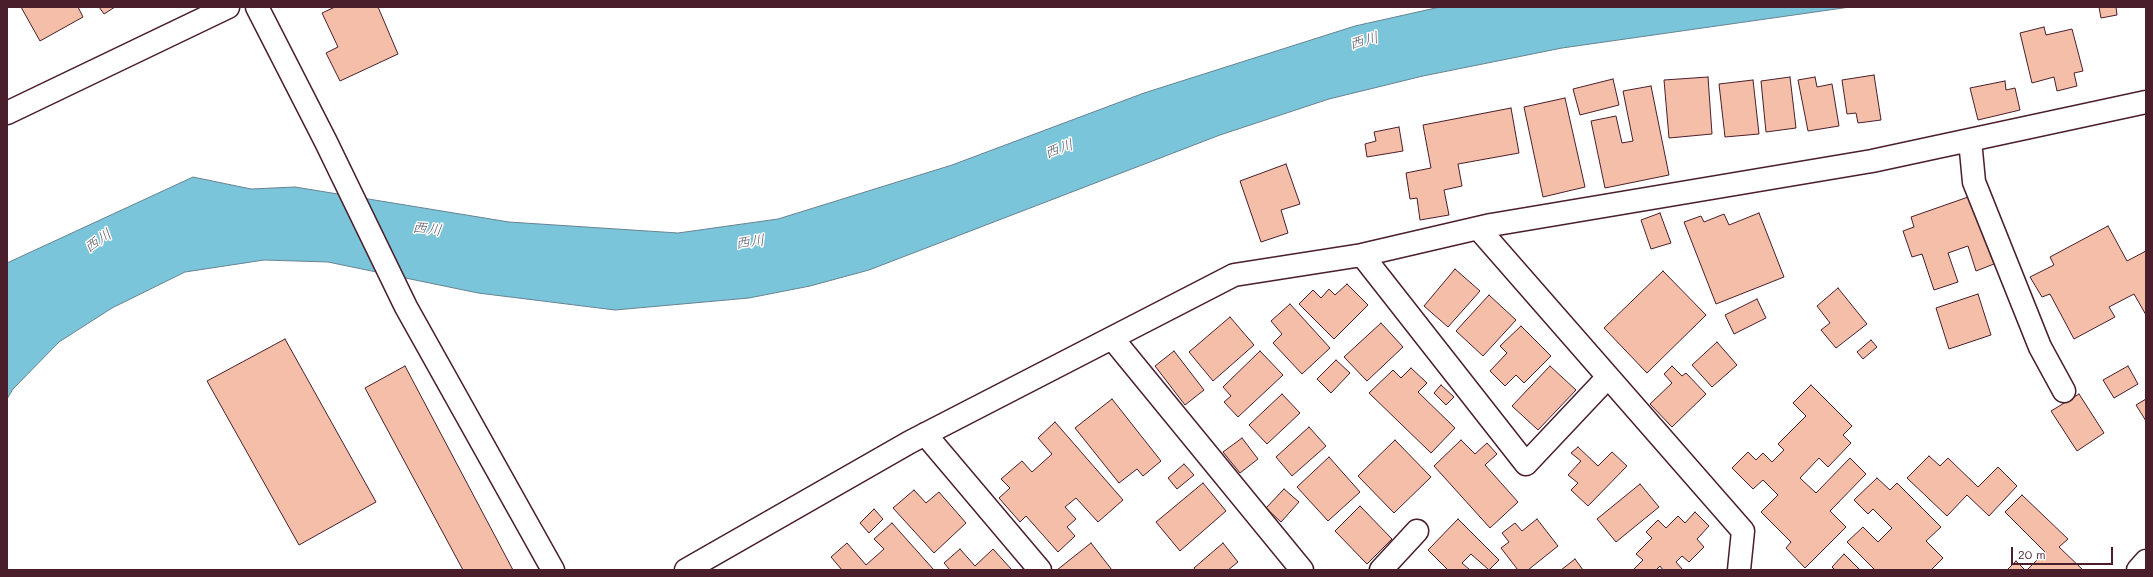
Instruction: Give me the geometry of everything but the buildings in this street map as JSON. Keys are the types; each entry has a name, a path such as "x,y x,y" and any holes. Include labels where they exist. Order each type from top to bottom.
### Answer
{"street":[{"path":"7,113 228,7"},
{"path":"257,7 326,142 406,306 553,570"},
{"path":"693,568 925,434 1234,275 1362,255 1478,228 1872,161 2146,102"},
{"path":"1970,140 1974,182 2040,347 2064,391"},
{"path":"1478,228 1743,531 1738,570"},
{"path":"1362,255 1526,464 1608,376"},
{"path":"1112,338 1302,570"},
{"path":"925,434 1040,570"},
{"path":"1381,570 1417,531"},
{"path":"2138,570 2146,561"}],"water":[{"name":"西川","path":"1440,7 1850,7 1562,48 1423,76 1329,99 1220,135 869,270 810,286 749,298 615,310 478,293 328,262 264,260 185,272 112,308 59,342 13,389 7,399 7,263 193,177 251,189 295,187 509,222 678,233 778,219 952,165 1144,93 1355,26"}]}
